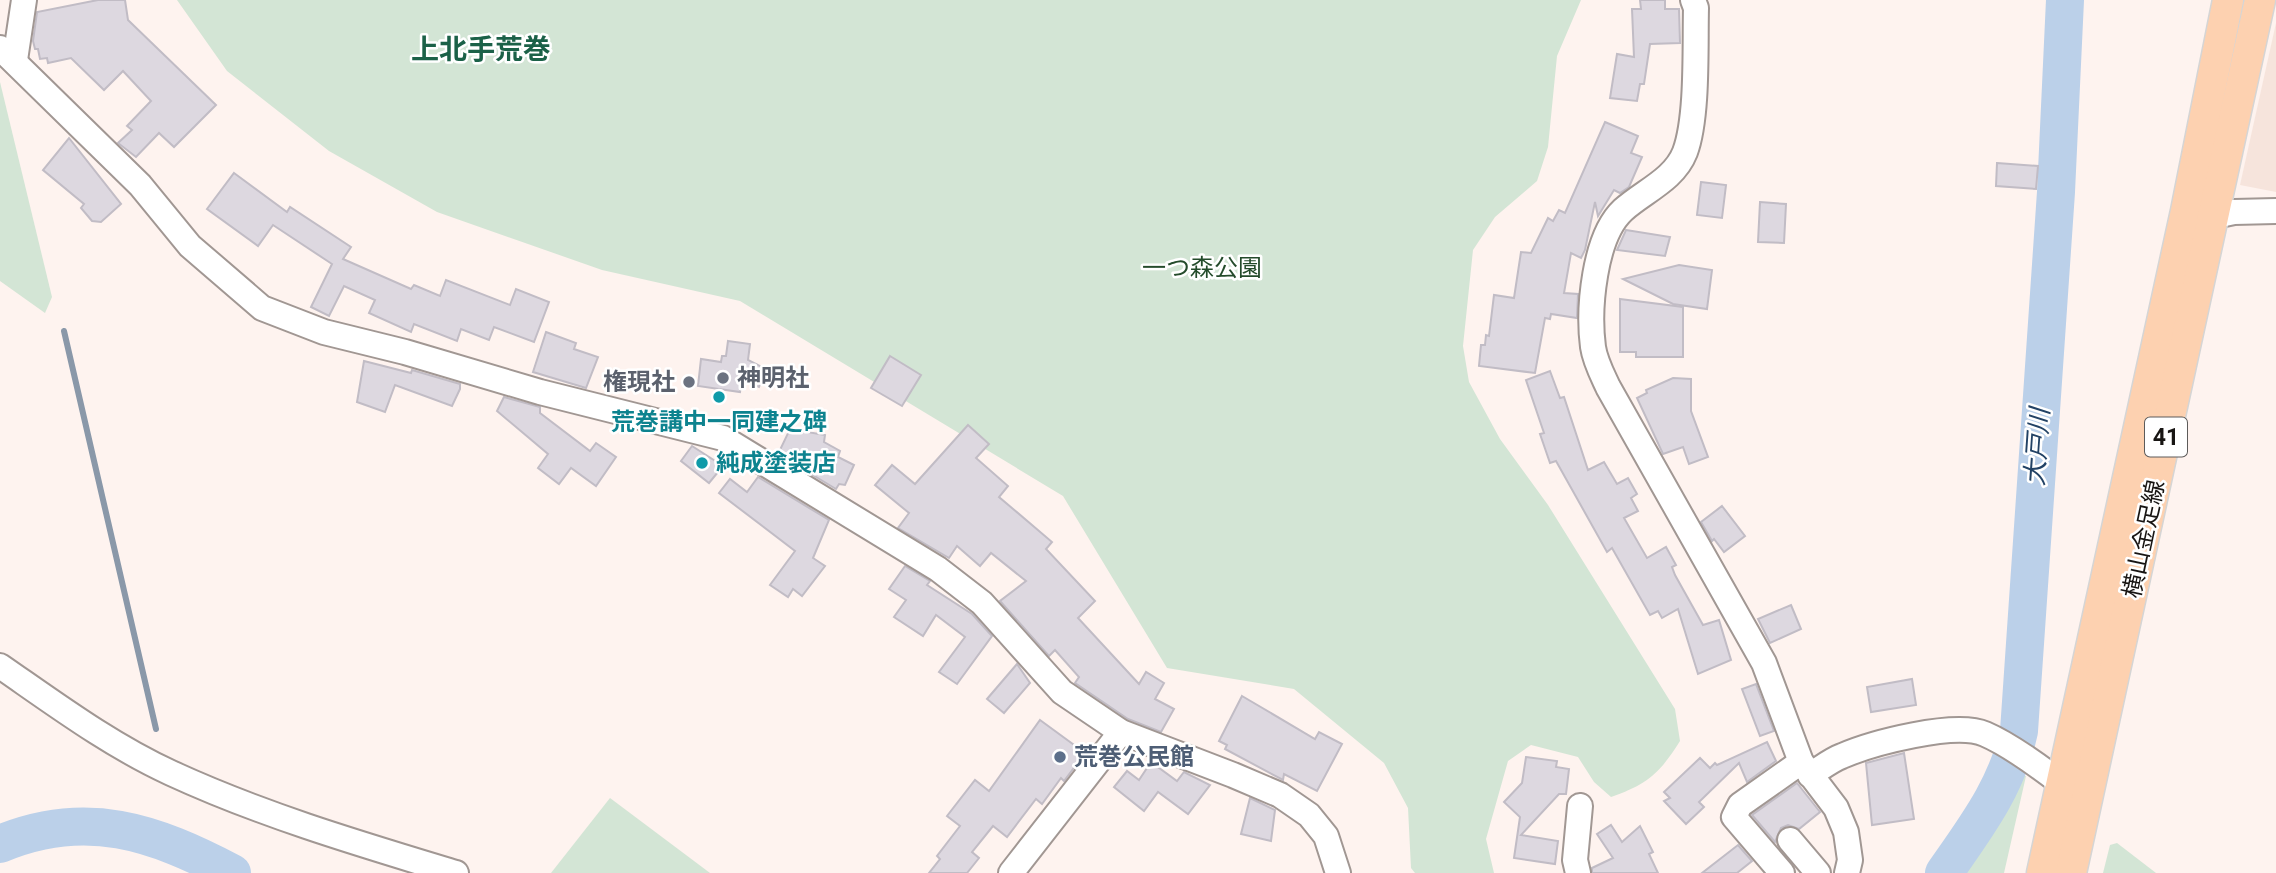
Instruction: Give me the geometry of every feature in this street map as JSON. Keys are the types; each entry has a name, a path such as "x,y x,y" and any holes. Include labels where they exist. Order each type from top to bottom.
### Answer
{"main road":[{"name":"横山金足線","path":"2042,873 2186,211 2228,0"},
{"name":"横山金足線","path":"2071,873 2260,0"}],"street":[{"path":"1693,0 1696,8 1694,88 1685,151 1676,167 1646,195 1624,209 1609,226 1602,245 1595,283 1593,348 1608,387 1764,663 1805,768 1831,799 1846,832 1850,860 1847,873"},
{"path":"31,1 8,54 140,185 190,246 262,308 324,332 405,352 540,392 723,438 938,569 982,603 1062,692 1121,733 1280,795 1309,815 1326,836 1338,873"},
{"path":"2215,216 2250,211 2276,211"},
{"path":"0,666 65,711 171,773 351,842 456,873"},
{"path":"1782,873 1734,817 1740,806 1805,768 1872,746 1949,730 1984,733 2025,760 2038,765 2087,804"},
{"path":"1011,873 1121,733"},
{"path":"1578,873 1575,860 1580,806"},
{"path":"1790,841 1818,873"}],"shaded area":[{"path":"2276,23 2276,192 2240,185"}],"green space":[{"name":"一つ森公園","path":"177,0 1581,0 1557,56 1548,147 1537,181 1495,217 1473,250 1463,346 1469,382 1500,439 1548,505 1675,709 1680,741 1666,762 1652,776 1611,797 1594,782 1578,757 1531,745 1508,761 1486,839 1494,873 1415,873 1411,868 1408,808 1384,763 1294,689 1167,668 1063,496 740,301 602,270 437,212 329,151 227,71"},
{"path":"0,82 52,297 45,313 0,281"},
{"path":"2018,776 2026,776 2004,873 1958,873 2002,810"},
{"path":"610,798 710,873 551,873"},
{"path":"2117,843 2156,873 2103,873 2110,845"}],"building":[{"path":"98,0 125,0 128,20 216,105 174,147 159,133 136,157 118,143 132,130 127,126 151,101 123,71 104,90 71,58 48,63 47,58 40,59 33,41 37,12"},
{"path":"1640,0 1665,0 1665,9 1679,9 1680,43 1650,44 1644,84 1640,84 1637,101 1610,98 1617,54 1634,57 1632,9 1641,9"},
{"path":"1605,122 1638,136 1631,153 1642,157 1629,187 1620,193 1614,190 1598,216 1595,202 1585,250 1581,258 1571,253 1564,293 1578,294 1577,318 1551,314 1550,319 1545,318 1535,373 1479,366 1481,345 1485,345 1486,335 1489,336 1494,295 1514,298 1521,252 1531,253 1548,218 1553,221 1559,210 1565,213"},
{"path":"69,138 121,204 101,222 92,221 81,208 84,204 43,170"},
{"path":"1997,163 2038,166 2036,189 1996,186"},
{"path":"234,173 287,212 290,207 351,247 343,259 411,289 414,285 440,296 446,280 510,305 516,289 549,302 534,342 494,327 489,340 461,329 457,341 414,324 411,332 369,313 375,300 344,286 329,316 311,307 332,264 273,225 258,246 207,209"},
{"path":"1701,182 1726,185 1722,218 1697,215"},
{"path":"1760,202 1786,204 1784,243 1758,242"},
{"path":"1626,230 1670,237 1665,256 1617,250"},
{"path":"1679,265 1712,270 1707,309 1673,304 1623,279"},
{"path":"1620,299 1683,307 1683,357 1636,357 1636,352 1620,352"},
{"path":"546,332 576,343 574,349 598,357 586,388 533,372"},
{"path":"728,341 750,344 748,360 766,369 759,387 742,380 740,392 698,386 701,359 721,362 722,356 726,356"},
{"path":"890,356 921,375 902,406 871,388"},
{"path":"364,361 411,373 412,370 460,384 460,389 452,406 395,385 385,412 357,402"},
{"path":"1550,371 1560,398 1564,397 1588,470 1604,462 1617,484 1628,478 1637,494 1631,498 1638,511 1624,518 1647,558 1666,547 1676,565 1672,567 1675,575 1703,625 1719,620 1731,660 1698,674 1678,609 1662,618 1658,611 1650,615 1612,548 1607,552 1556,461 1550,463 1540,434 1544,433 1526,380"},
{"path":"1673,378 1691,379 1691,411 1708,457 1689,464 1683,447 1663,454 1637,398 1647,393 1646,390"},
{"path":"504,397 540,407 540,413 590,451 596,443 616,457 596,486 571,468 559,484 538,468 548,454 497,411"},
{"path":"968,425 989,444 976,458 1008,486 999,497 1052,542 1046,549 1095,601 1078,618 1139,684 1146,672 1164,683 1155,699 1174,709 1161,732 1128,719 1075,683 1079,677 1055,650 1049,656 1000,601 1026,581 991,553 980,566 957,546 949,558 898,528 909,513 875,485 892,465 915,484"},
{"path":"790,429 825,435 824,442 840,451 838,457 854,465 845,485 839,484 836,489 778,454"},
{"name":"純成塗装店","path":"692,446 723,466 709,483 681,461"},
{"path":"758,477 829,520 813,558 825,566 802,596 793,589 788,597 770,585 795,551 719,493 730,479 747,492"},
{"path":"1722,506 1745,536 1724,552 1714,539 1712,541 1701,522"},
{"path":"905,566 930,581 927,585 972,614 992,636 957,684 939,672 965,637 936,615 923,636 894,617 906,600 889,589"},
{"path":"1791,605 1801,629 1770,643 1758,619"},
{"path":"1017,664 1030,683 1004,713 987,699"},
{"path":"1912,679 1916,705 1871,712 1867,687"},
{"path":"1756,684 1774,731 1760,736 1742,689"},
{"path":"1242,696 1315,739 1319,732 1342,744 1317,791 1284,774 1283,780 1225,749 1227,745 1219,741"},
{"path":"1040,720 1085,753 1064,781 1061,778 1042,804 1036,799 1007,837 993,826 972,852 979,858 967,873 929,873 940,859 937,856 960,826 947,816 975,780 989,791"},
{"path":"1767,742 1776,761 1747,782 1739,763 1699,802 1704,807 1686,824 1664,801 1670,798 1664,792 1700,758 1710,768 1715,763 1717,765"},
{"path":"1904,753 1914,819 1872,825 1866,763"},
{"path":"1526,757 1557,761 1556,767 1569,769 1566,794 1559,794 1521,835 1558,841 1555,864 1514,858 1520,817 1504,802 1522,783"},
{"path":"1151,762 1177,781 1184,772 1210,785 1188,814 1158,792 1144,811 1114,787 1127,771 1139,780"},
{"path":"1797,783 1820,812 1799,829 1788,825 1781,828 1775,842 1752,815"},
{"path":"1250,798 1275,810 1271,841 1241,834"},
{"path":"1611,825 1622,842 1640,826 1653,852 1649,854 1658,873 1592,873 1592,868 1613,858 1597,834"},
{"path":"1738,845 1752,861 1737,873 1702,873"}],"waterway":[{"name":"大戸川","path":"1944,873 1979,823 1998,788 2007,770 2019,731 2056,192 2065,0"},
{"path":"64,331 156,729"},
{"path":"137,831 140,824"},
{"path":"0,844 31,833 62,828 119,830 175,846 232,873"}],"place":[{"name":"神明社","path":"723,378"},
{"name":"権現社","path":"689,382"},
{"name":"荒巻講中一同建之碑","path":"719,397"},
{"name":"純成塗装店","path":"702,463"},
{"name":"荒巻公民館","path":"1060,757"}],"district":[{"name":"上北手荒巻","path":"481,49"}]}
